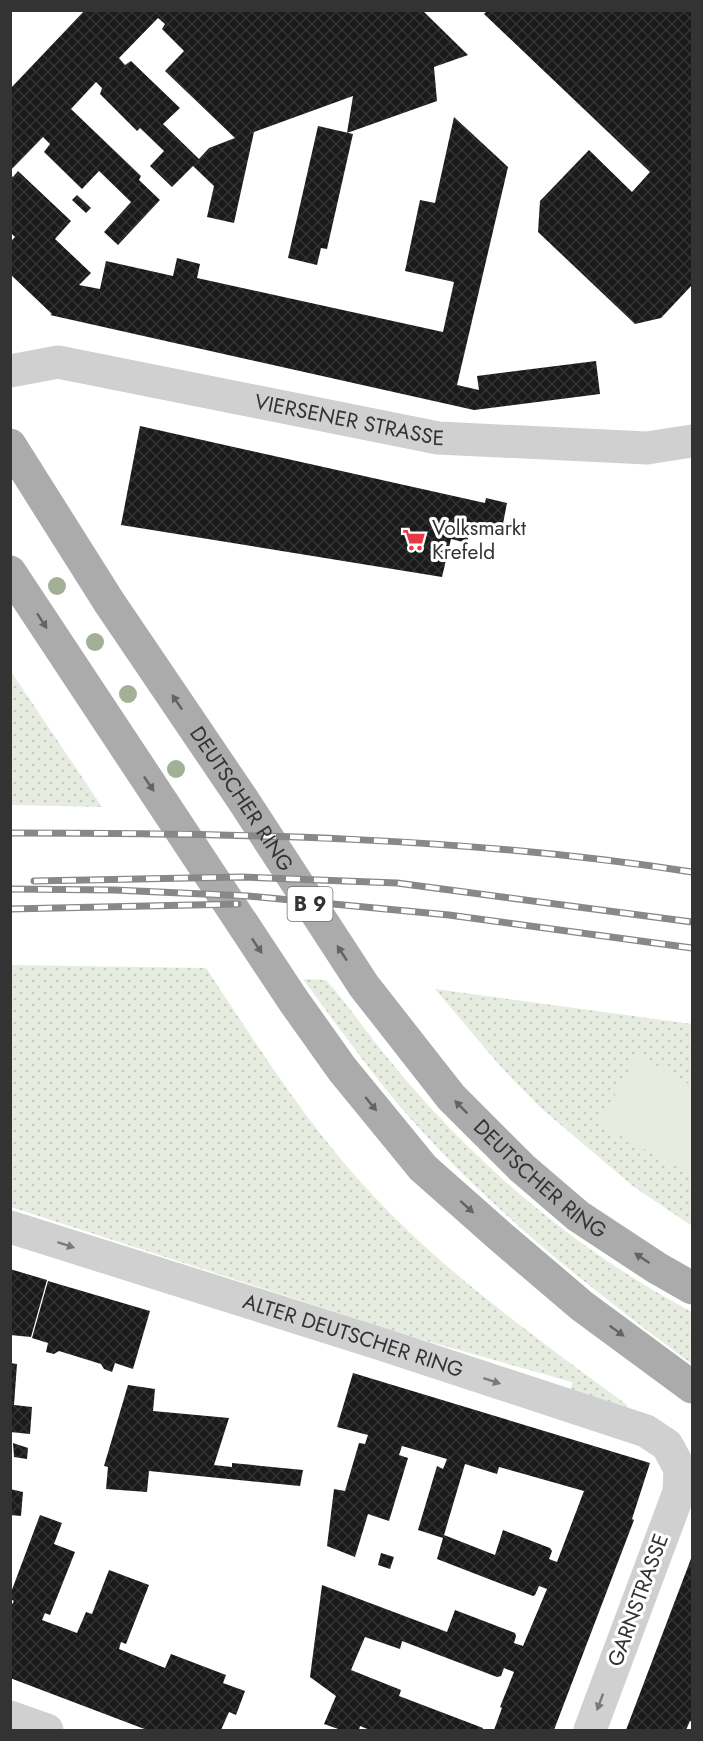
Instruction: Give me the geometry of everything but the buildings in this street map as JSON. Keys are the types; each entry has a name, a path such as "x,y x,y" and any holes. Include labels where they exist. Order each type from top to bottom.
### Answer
{"main road":[{"name":"DEUTSCHER RING","path":"10,446 109,603 243,800 364,986 451,1097 522,1168 578,1216 657,1268 693,1288"},
{"path":"10,572 293,1000 342,1069 423,1168 582,1306 693,1387"}],"street":[{"name":"VIERSENER STRASSE","path":"10,371 58,362 438,438 647,448 693,441"},
{"name":"ALTER DEUTSCHER RING","path":"10,1227 378,1343 646,1431 667,1445 680,1469"},
{"name":"GARNSTRASSE","path":"590,1731 679,1492 680,1469"},
{"path":"10,1717 46,1731"}],"shaded area":[{"path":"12,673 102,807 11,805"},
{"path":"11,965 206,968 275,1072 312,1122 382,1205 482,1296 627,1405 624,1414 570,1398 572,1382 413,1337 11,1207"},
{"path":"303,979 326,980 390,1062 431,1109 499,1176 535,1207 611,1263 692,1312 692,1364 581,1279 476,1187 411,1119"},
{"path":"435,989 692,1024 692,1226 634,1187 541,1108 501,1067"},
{"path":"637,1055 692,1086 692,1175 599,1124"}],"railway":[{"path":"10,833 181,834 352,839 523,851 692,872"},
{"path":"34,881 242,877 397,883 692,922"},
{"path":"10,889 114,890 248,896 449,915 692,948"},
{"path":"10,909 238,904"}],"place":[{"name":"Volksmarkt Krefeld","path":"414,540"}]}
